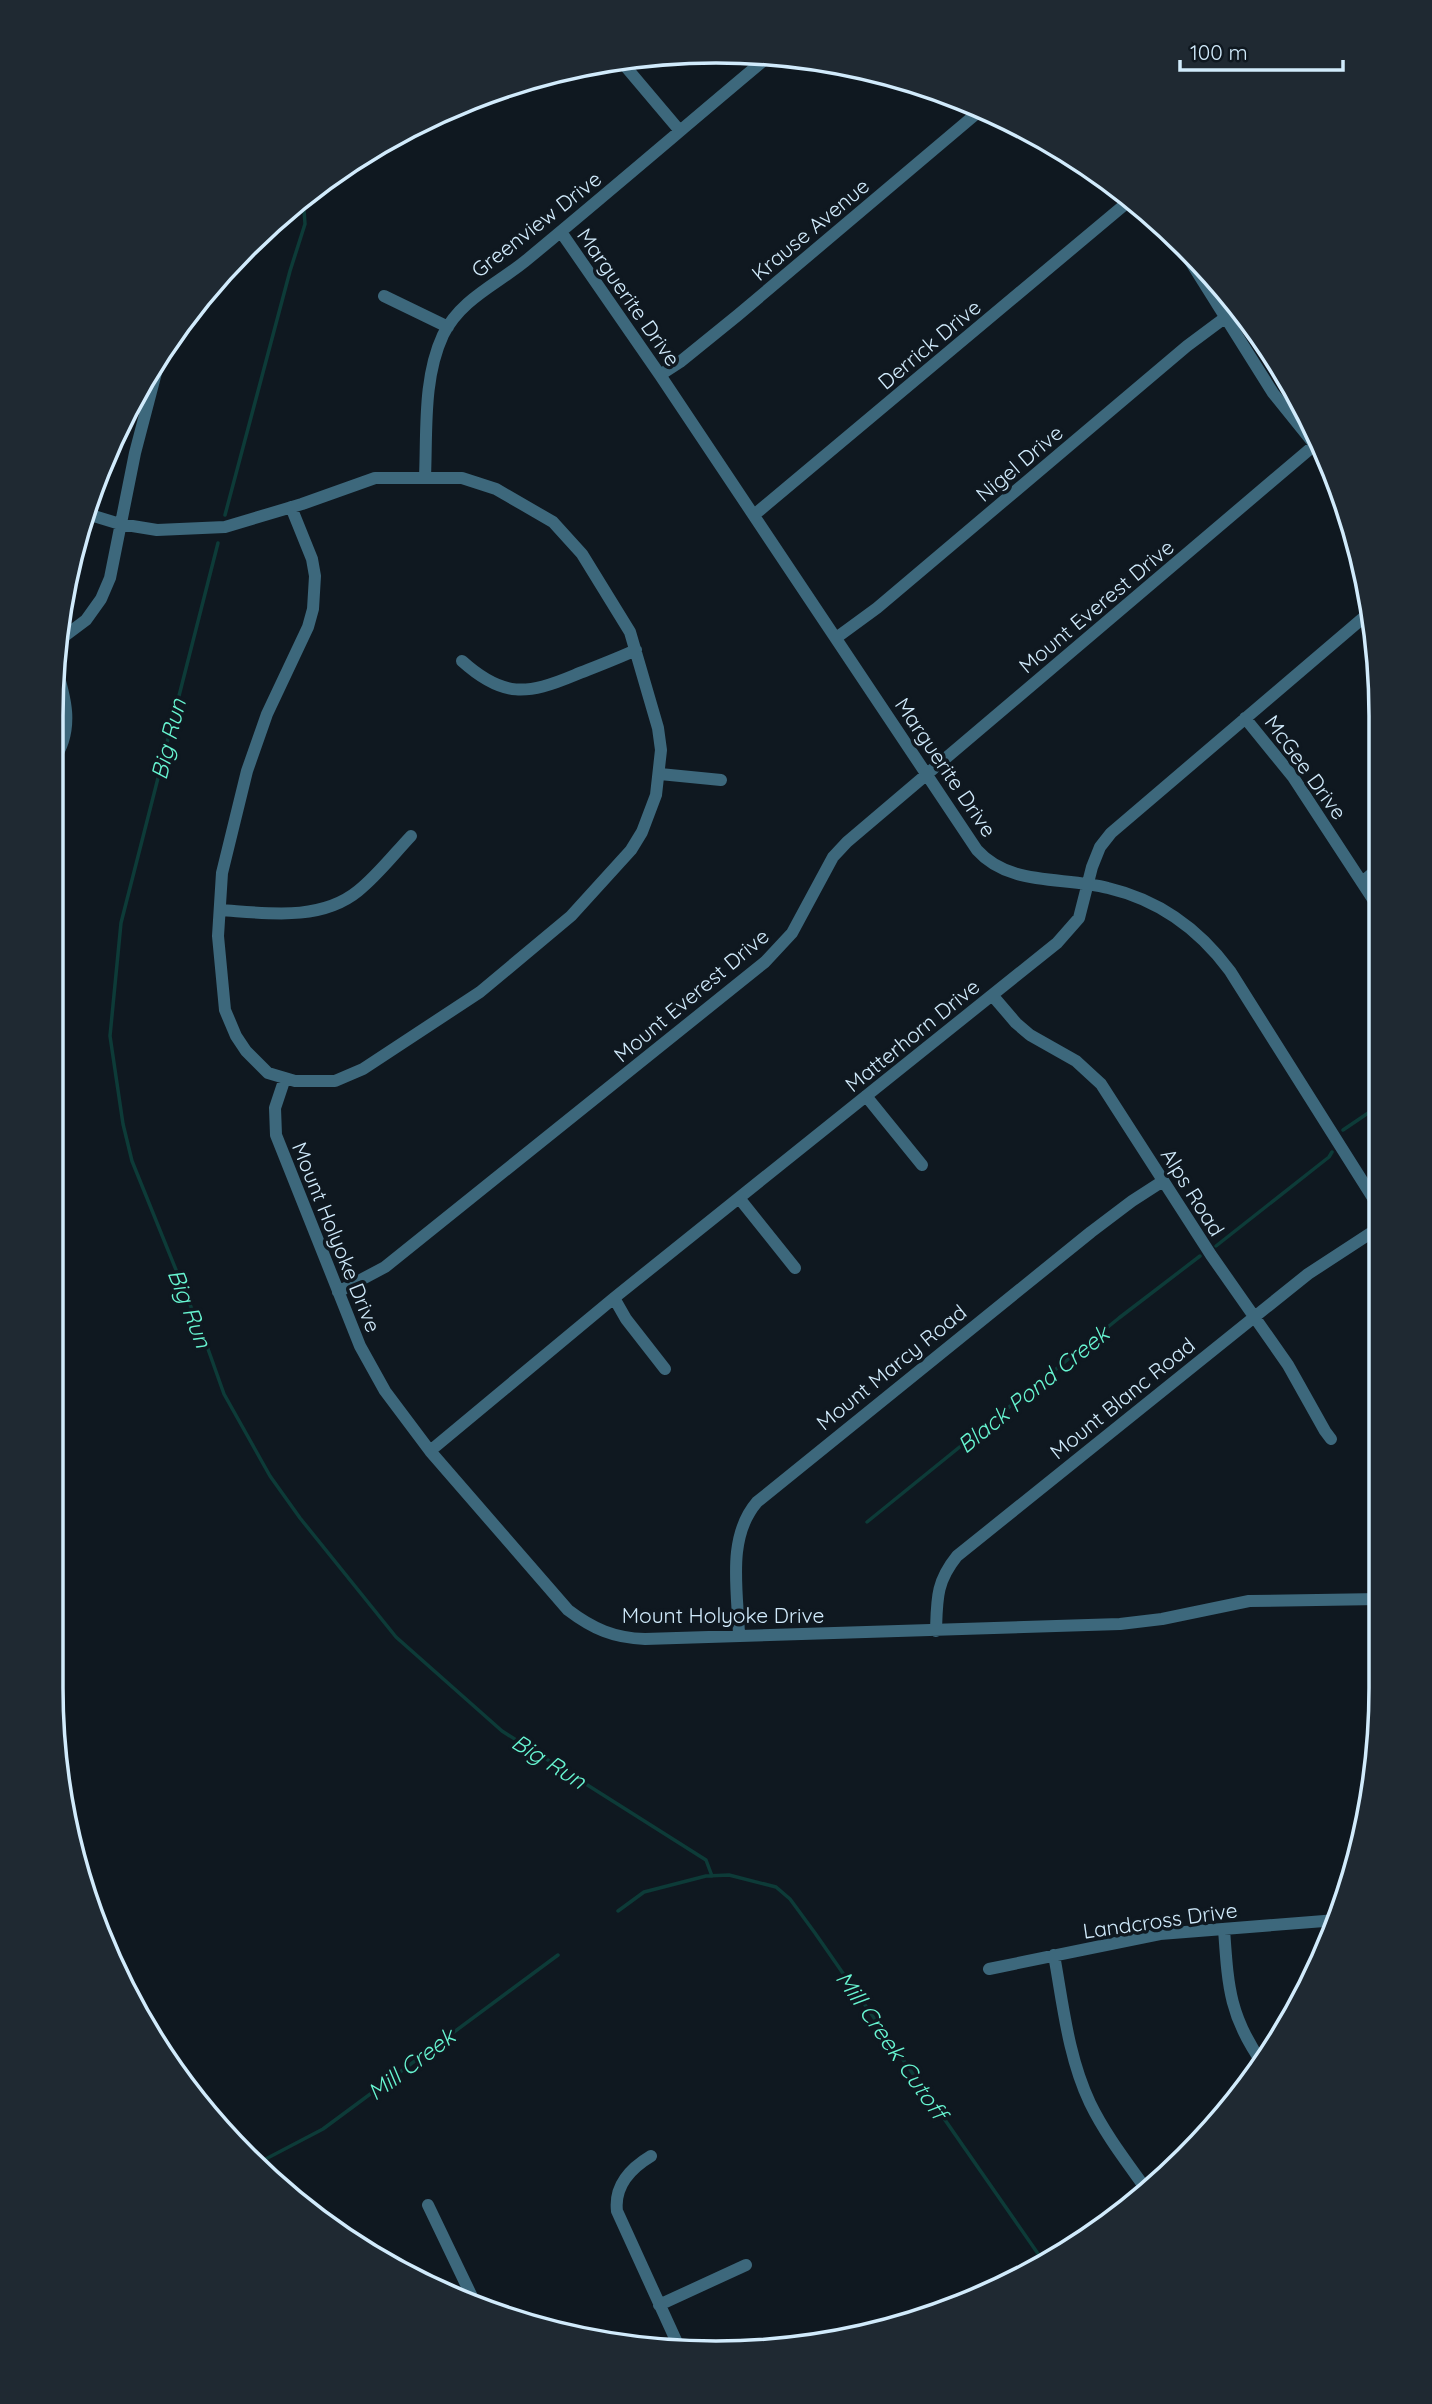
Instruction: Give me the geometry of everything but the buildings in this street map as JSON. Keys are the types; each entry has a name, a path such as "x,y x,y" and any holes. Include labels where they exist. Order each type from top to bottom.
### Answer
{"street":[{"name":"Greenview Drive","path":"425,477 429,381 437,350 448,327 470,301 525,262 759,64"},
{"path":"628,69 680,131"},
{"name":"Krause Avenue","path":"660,375 738,315 973,116"},
{"name":"Derrick Drive","path":"754,515 1123,206"},
{"name":"Marguerite Drive","path":"561,232 660,375 977,850 995,867 1021,875 1088,884 1133,895 1157,905 1183,922 1215,951 1230,971 1369,1192"},
{"path":"1203,280 1273,393 1303,429"},
{"path":"384,296 448,327"},
{"name":"Nigel Drive","path":"836,638 877,608 1187,346 1226,317"},
{"path":"69,633 86,620 101,599 116,556 120,524 151,388"},
{"name":"Mount Everest Drive","path":"338,1292 385,1266 765,962 792,933 833,858 862,828 1312,450"},
{"path":"95,516 120,524 157,530 225,527 292,508 375,478 462,478 496,489 552,522 582,554 630,632 658,728 661,750 660,774 650,814 642,832 624,859 571,916 480,992 363,1069 335,1081 295,1081 268,1073 256,1062 236,1036 228,1020 218,936 222,873 247,771 267,714 308,627 313,609 315,576 312,559 292,508"},
{"name":"Matterhorn Drive","path":"430,1451 614,1298 1070,930 1083,910 1100,847 1111,833 1361,620"},
{"path":"462,661 493,684 508,688 537,689 636,650"},
{"path":"63,743 67,712 64,693"},
{"name":"McGee Drive","path":"1245,718 1293,777 1369,893"},
{"path":"660,774 721,780"},
{"path":"220,910 284,914 304,912 341,901 357,892 411,836"},
{"path":"1362,882 1369,876"},
{"name":"Alps Road","path":"992,995 1030,1035 1076,1061 1095,1077 1110,1096 1211,1255 1288,1365 1331,1439"},
{"name":"Mount Holyoke Drive","path":"285,1078 275,1108 276,1135 370,1366 385,1391 430,1451 555,1596 586,1624 625,1638 936,1631 1120,1624 1162,1619 1259,1600 1369,1599"},
{"path":"866,1096 922,1164"},
{"name":"Mount Marcy Road","path":"739,1636 737,1548 745,1518 757,1502 1080,1240 1132,1200 1163,1181"},
{"path":"739,1198 795,1268"},
{"name":"Mount Blanc Road","path":"936,1631 939,1586 946,1569 957,1556 1308,1274 1369,1234"},
{"path":"614,1298 626,1319 665,1369"},
{"name":"Landcross Drive","path":"989,1969 1160,1934 1325,1921"},
{"path":"1224,1928 1228,1981 1234,2013 1257,2054"},
{"path":"1054,1955 1073,2051 1088,2100 1099,2121 1142,2183"},
{"path":"651,2156 642,2160 622,2183 616,2203 620,2221 676,2340"},
{"path":"428,2205 470,2292"},
{"path":"659,2305 746,2265"}],"waterway":[{"name":"Big Run","path":"225,515 305,224 304,209"},
{"name":"Big Run","path":"218,543 121,923 110,1036 123,1124 132,1161 224,1394 270,1476 300,1518 396,1637 502,1731 706,1860 712,1876"},
{"name":"Black Pond Creek","path":"1343,1130 1369,1112"},
{"name":"Black Pond Creek","path":"1216,1246 1332,1152"},
{"name":"Black Pond Creek","path":"867,1522 1119,1318 1200,1256"},
{"name":"Mill Creek Cutoff","path":"618,1911 644,1892 706,1876 729,1875 776,1887 790,1899 815,1933 1039,2255"},
{"name":"Mill Creek","path":"264,2160 323,2129 558,1955"}]}
